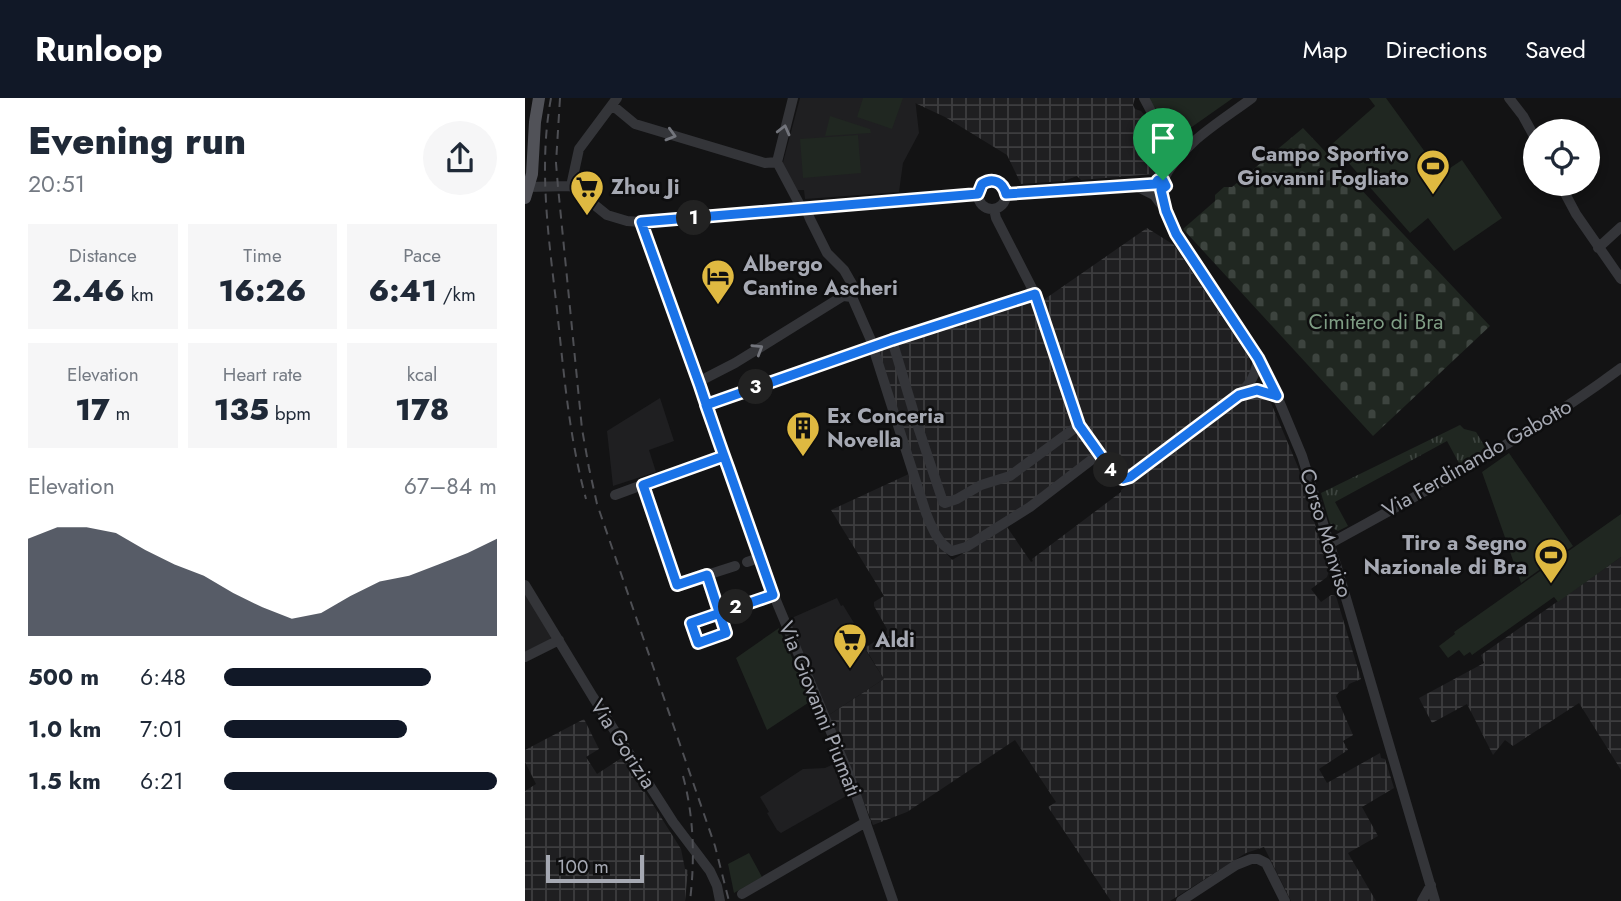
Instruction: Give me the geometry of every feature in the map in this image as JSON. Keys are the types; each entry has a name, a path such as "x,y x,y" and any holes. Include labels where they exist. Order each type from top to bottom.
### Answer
{"main road":[{"path":"526,193 532,174 539,98"}],"street":[{"path":"793,98 777,162 827,253 844,270 852,284 852,297 871,342 926,513 943,545 952,551 960,550 1030,507 1099,454"},
{"path":"1144,98 1152,113 1184,150"},
{"path":"1006,194 1160,185 1184,150 1251,98"},
{"path":"1509,98 1525,119"},
{"path":"571,186 579,149 615,101 635,124 765,163 777,162"},
{"path":"991,180 1003,185 1006,194 1002,206 989,209 981,205 978,194 982,184 991,180"},
{"name":"Corso Monviso","path":"1160,185 1166,211 1176,234 1258,358 1302,456 1435,901"},
{"path":"526,193 571,186 607,215 641,222 805,212 978,194"},
{"path":"1135,186 1154,195 1166,211"},
{"path":"1566,196 1598,248 1621,279"},
{"path":"994,209 996,218 1035,294 1079,425 1116,477 1130,477 1239,395 1269,378"},
{"name":"Via Giovanni Piumati","path":"641,222 759,558 849,775 893,901"},
{"path":"1598,248 1621,228"},
{"path":"706,405 871,342 892,340 1035,294"},
{"path":"698,382 735,363 843,296 852,297"},
{"path":"892,340 919,430 945,503 981,485 1010,476 1079,425"},
{"path":"1254,386 1258,358"},
{"name":"Via Ferdinando Gabotto","path":"1329,544 1507,445 1621,368"},
{"path":"1254,386 1277,396"},
{"path":"615,495 724,456"},
{"path":"643,485 677,585 735,566"},
{"path":"747,562 759,558"},
{"path":"707,575 720,612 773,595"},
{"name":"Via Gorizia","path":"525,585 673,822 710,871 720,901"},
{"path":"525,657 559,640"},
{"path":"742,894 866,822"},
{"path":"1181,901 1251,859 1266,863 1285,901"},
{"path":"1422,901 1431,886"}],"shaded area":[{"path":"800,98 915,98 919,133 903,163 899,192 805,199 804,190 795,190 782,166"},
{"path":"915,98 1135,98 1135,109 1141,111 1169,142 1171,149 1154,174 1081,180 1077,176 1064,181 1021,184 1007,155 945,117 915,103"},
{"path":"1147,228 1174,245 1248,356 1251,372 1243,386 1129,471 1124,472 1116,469 1079,416 1042,301"},
{"path":"1029,301 1033,304 1072,425 1094,455 1028,505 966,544 953,546 945,541 929,515 875,352"},
{"path":"1255,395 1271,403 1298,467 1329,571 1327,577 1311,589 1321,602 1331,595 1336,596 1361,679 1349,684 1336,696 1353,735 1343,741 1348,750 1319,769 1327,783 1380,753 1381,758 1385,759 1394,788 1362,807 1378,836 1348,853 1376,901 1291,901 1264,847 1246,853 1170,901 1111,901 1048,807 1056,802 1015,740 907,812 873,825 829,715 884,679 865,648 886,634 887,629 874,606 874,602 884,596 831,510 911,473 941,547 952,560 1007,527 1031,562 1121,490 1248,396"},
{"path":"660,398 674,441 649,450 656,472 613,486 607,431"},
{"path":"1621,557 1621,770 1579,703 1513,746 1505,740 1493,755 1467,704 1432,723 1419,698 1484,663 1481,655"},
{"path":"525,592 552,634 550,640 525,652"},
{"path":"837,598 868,646 865,649 884,679 829,715 787,620"},
{"path":"584,719 599,749 586,757 597,774 623,757 681,849 685,869 688,870 685,901 525,901 525,791 536,784 525,762 525,750"},
{"path":"836,763 848,795 781,833 777,830 760,797 803,769 825,768"}],"green space":[{"path":"863,98 903,98 892,129 857,117"},
{"path":"1148,98 1233,98 1179,136"},
{"name":"Campo Sportivo Giovanni Fogliato","path":"1369,98 1386,98 1441,174 1462,160 1502,218 1454,251 1428,218 1410,233 1332,144 1375,106"},
{"path":"830,116 870,129 871,133 825,136"},
{"name":"Cimitero di Bra","path":"1303,128 1490,326 1373,436 1183,229 1215,201 1215,195 1224,187 1232,187"},
{"path":"858,135 861,173 803,178 800,139"},
{"path":"1460,425 1476,432 1487,450 1460,465 1447,441 1335,502 1348,526 1338,531 1331,527 1321,493"},
{"path":"1509,453 1573,546 1521,583 1482,472"},
{"name":"Tiro a Segno Nazionale di Bra","path":"1621,514 1621,557 1558,602 1554,597 1472,655 1470,652 1464,656 1459,650 1448,658 1439,646 1455,634 1454,632"},
{"path":"779,628 811,701 767,730 736,658"},
{"path":"749,853 762,877 734,893 728,864"}],"railway":[{"path":"551,98 545,151 548,231 568,405 586,499"},
{"path":"560,98 556,163 582,429 589,468 597,504 715,846 729,901"},
{"path":"683,776 693,838 690,901"}],"place":[{"name":"Campo Sportivo Giovanni Fogliato","path":"1433,196"},
{"name":"Zhou Ji","path":"587,217"},
{"name":"Albergo Cantine Ascheri","path":"718,306"},
{"name":"Ex Conceria Novella","path":"803,458"},
{"name":"Tiro a Segno Nazionale di Bra","path":"1551,585"},
{"name":"Aldi","path":"850,670"}],"route":[{"path":"1163,180 1158,180 1155,184 1006,194 1003,185 991,180 979,187 978,194 641,222 700,386 706,405 728,467 762,567 773,595 720,612 691,623 698,643 726,633 720,612 707,575 677,585 643,485 724,456 706,405 892,340 1035,294 1079,425 1116,477 1130,477 1239,395 1257,390 1277,396 1258,358 1176,234 1166,211 1161,190 1166,186 1163,180"}]}
